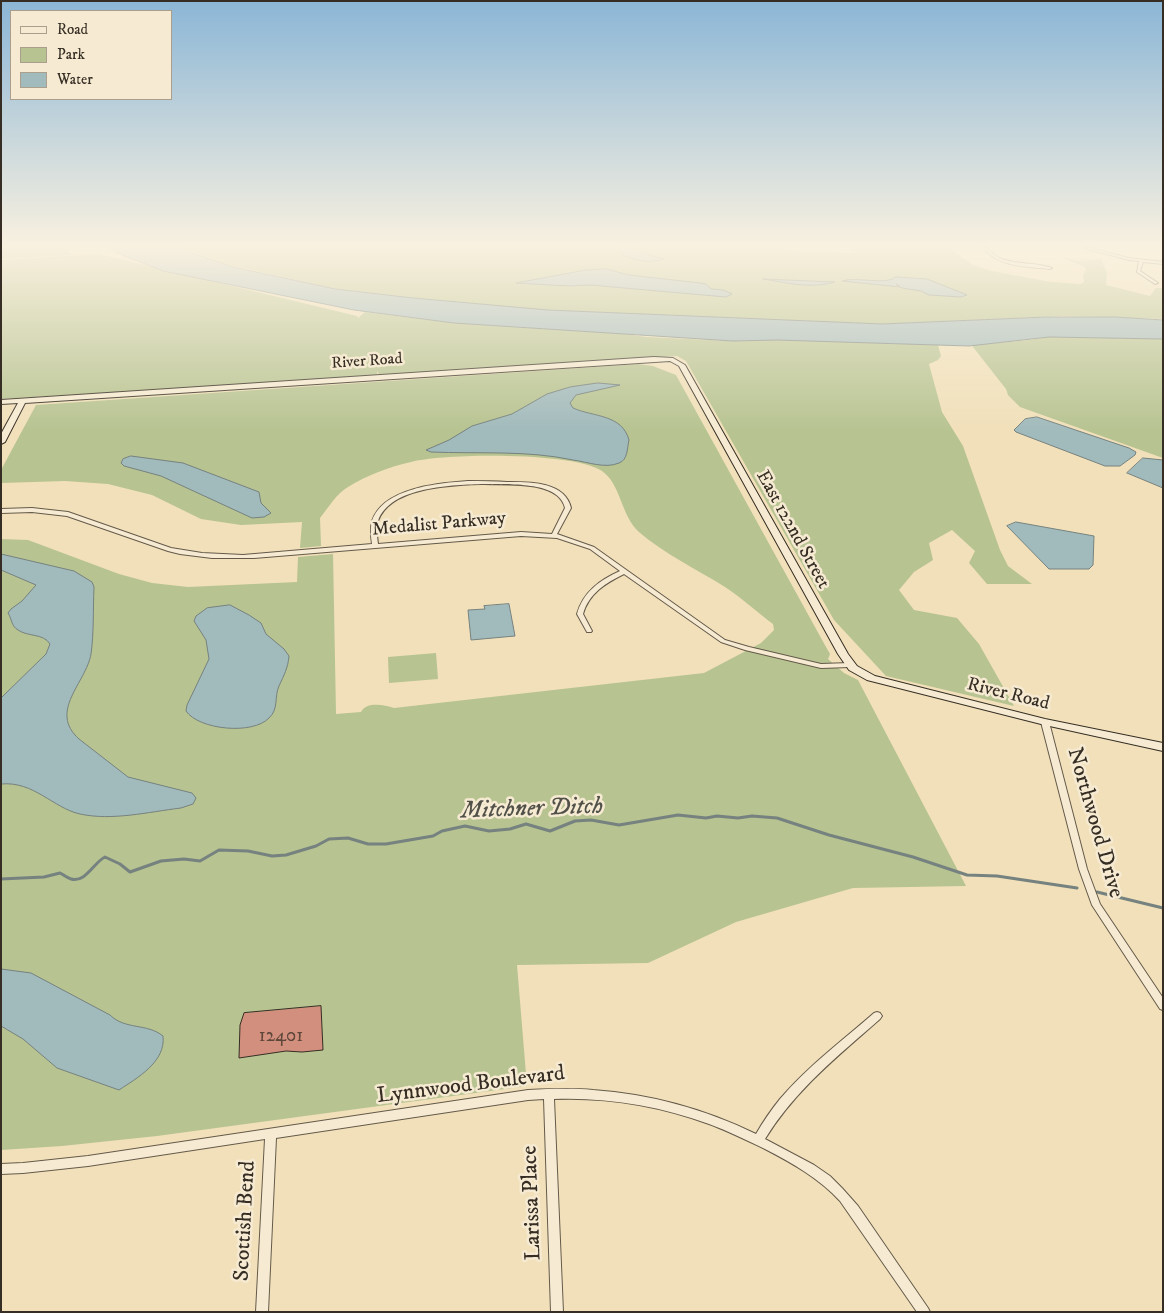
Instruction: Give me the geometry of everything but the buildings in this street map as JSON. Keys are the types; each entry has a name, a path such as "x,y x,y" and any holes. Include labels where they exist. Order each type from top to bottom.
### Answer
{"street":[{"name":"River Road","path":"1,402 665,359 681,363 706,410"},
{"path":"1,442 23,400"},
{"name":"East 122nd Street","path":"706,410 850,665"},
{"path":"375,546 374,531 377,518 390,503 418,490 456,483 523,484 551,489 564,498 568,508 554,535"},
{"name":"Medalist Parkway","path":"1,511 32,510 68,514 170,550 204,556 246,557 521,534 554,535 575,540 592,548 711,634 732,645 821,666 850,665"},
{"path":"589,630 580,614 584,602 602,583 625,572"},
{"name":"River Road","path":"850,665 860,673 872,678 1045,722 1163,747"},
{"name":"Northwood Drive","path":"1045,722 1092,895 1102,916 1163,1006"},
{"path":"758,1140 776,1110 793,1090 877,1016"},
{"name":"Lynnwood Boulevard","path":"1,1169 88,1161 490,1100 549,1094 592,1093 660,1104 719,1123 758,1140 794,1159 834,1187 858,1217 924,1312"},
{"name":"Larissa Place","path":"549,1094 557,1312"},
{"name":"Scottish Bend","path":"262,1312 271,1133"}],"green space":[{"path":"1,309 329,309 357,316 358,318 365,312 454,323 619,333 646,337 733,341 789,339 938,345 941,356 938,360 929,364 942,412 963,446 1000,550 1008,566 1032,584 987,584 969,563 975,551 952,530 929,543 933,560 914,572 899,590 914,610 957,618 979,644 1014,706 886,676 834,620 686,361 677,356 379,375 377,371 377,376 1,399"},
{"path":"530,309 1163,309 1163,319 1062,316 882,324"},
{"path":"1052,336 1163,338 1163,458 1020,407 1008,395 1006,389 973,347 973,345"},
{"path":"638,364 653,366 676,375 830,654 828,659 844,673 858,680 966,886 853,888 736,922 648,963 517,965 527,1086 157,1136 1,1150 1,539 28,540 119,574 152,583 188,587 297,582 298,557 333,554 336,714 361,712 371,705 394,708 704,673 761,643 774,630 773,624 731,591 648,540 628,518 617,492 608,477 602,471 587,465 538,457 479,456 428,459 395,466 363,479 340,493 320,518 321,546 300,548 302,522 241,525 201,519 152,495 108,484 65,481 1,483 1,470 36,405"},
{"path":"436,653 438,679 389,683 388,657"}],"water":[{"path":"350,309 540,309 882,324 1047,317 1115,317 1163,320 1163,339 1049,337 969,346 777,340 733,341 454,323"},
{"path":"598,383 620,385 576,395 570,403 573,408 613,421 620,425 625,432 629,440 626,457 614,465 602,465 538,455 431,452 426,450 449,440 472,426 512,414 547,394 570,387"},
{"path":"1037,417 1129,448 1136,452 1135,455 1120,466 1105,466 1014,430 1025,419"},
{"path":"131,456 183,463 259,492 261,503 271,513 264,517 252,518 161,476 124,466 121,463 123,459"},
{"path":"1143,458 1163,460 1163,488 1127,473"},
{"path":"1016,522 1094,536 1093,565 1089,569 1049,569 1007,526"},
{"path":"1,554 74,571 92,582 94,587 91,654 88,665 68,707 67,718 70,728 79,739 128,777 192,793 196,798 193,804 181,808 130,815 92,816 70,811 23,787 13,784 1,784 1,698 46,654 50,644 43,638 22,632 13,624 8,613 36,585 1,570"},
{"path":"509,604 515,636 471,640 468,610 485,609 484,606"},
{"path":"230,605 261,623 266,634 284,649 289,656 287,668 278,690 274,711 269,718 251,727 226,728 214,726 202,722 186,711 187,705 209,659 206,640 194,621 196,616 207,608"},
{"path":"1,969 31,973 122,1023 157,1032 163,1036 160,1054 149,1068 119,1090 57,1068 23,1039 1,1026"}],"waterway":[{"name":"Mitchner Ditch","path":"1,879 44,877 60,873 70,879 81,878 105,857 120,864 130,872 161,861 184,859 200,861 219,850 248,851 272,856 286,855 316,846 329,839 348,838 368,844 386,844 433,836 442,831 465,826 489,831 510,829 526,824 550,831 575,821 591,820 619,825 678,815 706,818 717,816 777,818 829,835 913,857 967,875 997,876 1077,888"},
{"name":"Mitchner Ditch","path":"1097,892 1163,908"}]}
